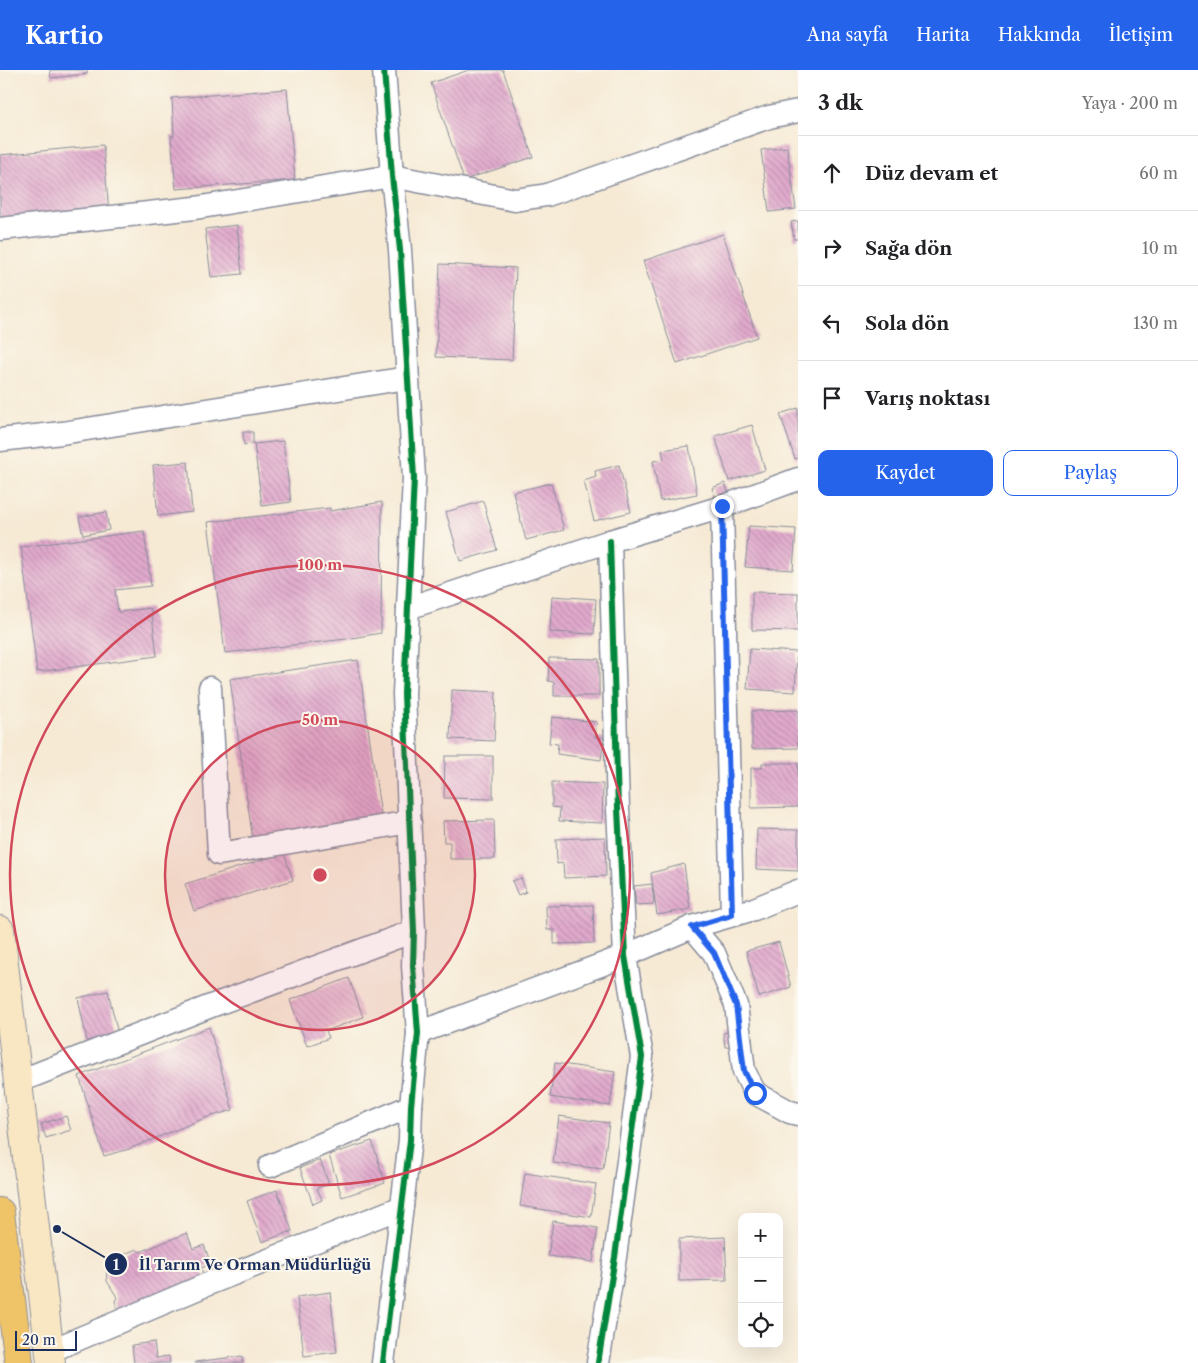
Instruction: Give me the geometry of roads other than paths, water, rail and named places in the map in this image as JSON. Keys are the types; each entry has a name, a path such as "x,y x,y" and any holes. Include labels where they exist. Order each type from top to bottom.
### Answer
{"highway":[{"path":"0,1212 19,1363"}],"street":[{"path":"383,1363 410,1140 411,1106 418,1033 413,966 414,932 404,694 414,478 400,250 384,70"},
{"path":"0,229 195,208 392,176 515,200 547,195 769,116 798,111"},
{"path":"0,440 62,434 407,378"},
{"path":"408,608 722,506 798,479"},
{"path":"722,506 732,915"},
{"path":"598,1363 615,1257 642,1057 624,956 610,541"},
{"path":"210,688 218,854 410,822"},
{"path":"418,1033 624,956 692,927 732,915 798,891"},
{"path":"692,927 714,953 736,1005 744,1071 755,1093 790,1112 798,1114"},
{"path":"0,930 51,1357 208,1284 402,1207"},
{"path":"17,1082 202,1010 414,932"},
{"path":"270,1166 411,1106"}],"place":[{"name":"İl Tarım Ve Orman Müdürlüğü","path":"57,1229"}]}
